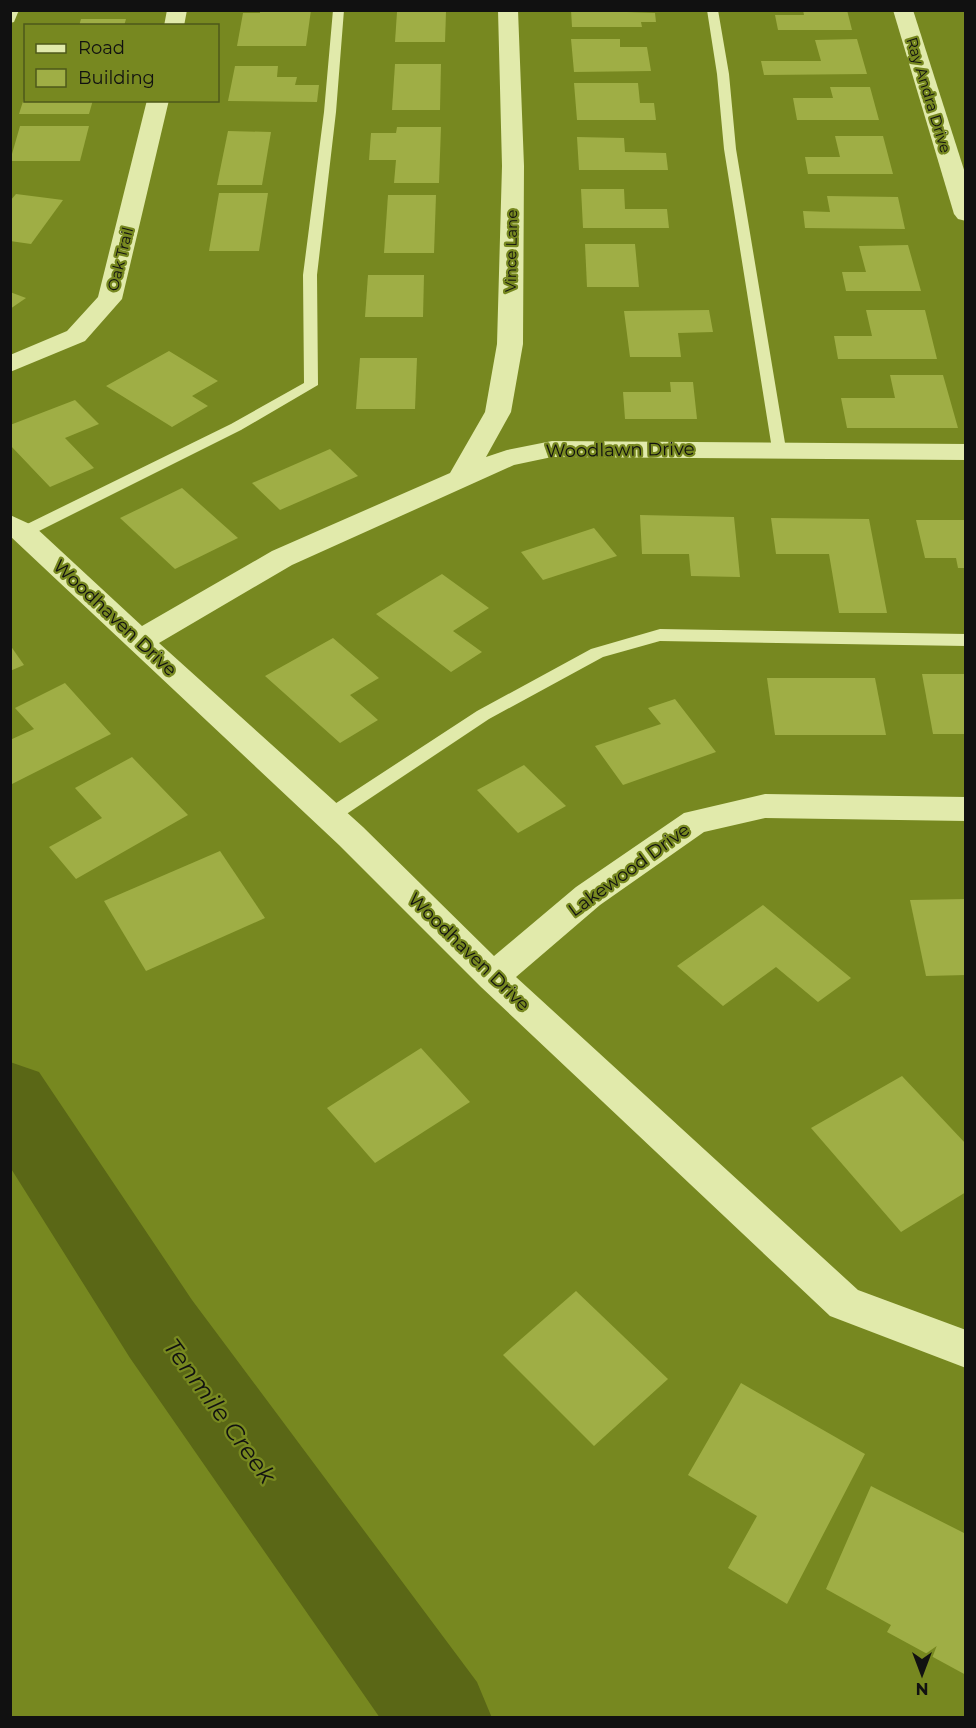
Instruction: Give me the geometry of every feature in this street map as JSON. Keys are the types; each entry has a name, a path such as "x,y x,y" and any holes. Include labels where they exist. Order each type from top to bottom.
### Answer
{"street":[{"name":"Vince Lane","path":"459,481 498,412 510,344 513,166 508,10"},
{"name":"Ray Andra Drive","path":"903,10 966,214"},
{"name":"Oak Trail","path":"10,364 76,336 110,299 158,102"},
{"name":"Woodlawn Drive","path":"139,642 282,558 507,458 552,449 966,452"},
{"name":"Woodhaven Drive","path":"17,528 330,816 493,977 844,1303 958,1346"},
{"name":"Lakewood Drive","path":"493,977 588,896 695,822 765,806 966,809"}],"lane":[{"path":"10,20 14,10"},
{"path":"17,528 236,427 311,385 310,275 330,112 339,10"},
{"path":"712,10 723,74 730,149 778,449"},
{"path":"330,816 483,715 597,652 660,635 966,640"}],"building":[{"path":"260,10 311,10 306,46 237,46 243,13 260,13"},
{"path":"571,10 655,13 656,22 641,22 642,27 572,27"},
{"path":"803,10 847,10 852,30 778,30 775,15 804,15"},
{"path":"397,12 446,12 445,42 395,42"},
{"path":"81,19 126,19 125,24 80,24"},
{"path":"571,39 620,39 620,47 647,47 651,71 574,72"},
{"path":"857,39 867,74 764,75 761,61 821,61 815,40"},
{"path":"395,64 441,64 440,110 392,110"},
{"path":"235,66 278,66 277,77 297,77 295,85 319,85 317,102 228,101"},
{"path":"574,83 638,83 640,103 654,103 656,120 577,120"},
{"path":"830,87 870,87 879,120 797,120 793,98 833,98"},
{"path":"24,98 24,102 92,102 89,114 19,114"},
{"path":"20,126 89,126 80,161 10,161"},
{"path":"397,127 441,127 439,183 394,183 396,160 369,160 371,133 396,133"},
{"path":"228,131 271,132 262,185 217,185"},
{"path":"835,136 883,136 893,174 808,174 805,157 840,157"},
{"path":"577,137 624,138 625,152 666,153 668,170 579,170"},
{"path":"581,189 624,189 625,209 667,209 669,228 583,228"},
{"path":"219,193 268,193 259,251 209,251"},
{"path":"16,194 63,200 31,244 10,241 10,201"},
{"path":"388,195 436,195 434,253 384,253"},
{"path":"827,196 898,197 905,229 805,228 803,211 830,212"},
{"path":"585,244 635,244 639,287 587,287"},
{"path":"908,245 921,291 846,291 842,272 866,272 859,246"},
{"path":"368,275 424,275 423,317 365,317"},
{"path":"10,292 26,298 10,309"},
{"path":"709,310 713,332 678,333 681,357 630,357 624,311"},
{"path":"866,310 925,310 937,359 838,359 834,336 872,336"},
{"path":"169,351 218,381 192,396 208,406 172,427 106,386"},
{"path":"360,358 417,358 415,409 356,409"},
{"path":"890,375 943,375 958,428 847,428 841,398 895,398"},
{"path":"670,382 693,382 697,419 625,419 623,392 671,392"},
{"path":"75,400 99,424 65,438 94,468 50,487 10,445 10,425"},
{"path":"330,449 358,476 280,510 252,483"},
{"path":"182,488 238,538 175,569 120,518"},
{"path":"640,515 734,517 740,577 691,576 689,554 642,554"},
{"path":"771,518 869,519 887,613 839,613 829,554 776,554"},
{"path":"916,520 966,520 966,568 958,568 956,558 925,558"},
{"path":"594,528 617,556 543,580 521,552"},
{"path":"442,574 489,608 453,631 482,652 451,672 376,614"},
{"path":"333,638 379,678 350,695 378,720 340,743 265,676"},
{"path":"10,645 24,665 10,671"},
{"path":"922,674 966,674 966,734 933,734"},
{"path":"767,678 875,678 886,735 775,735"},
{"path":"65,683 111,734 10,785 10,740 34,729 15,708"},
{"path":"675,699 716,752 623,785 595,746 661,724 648,708"},
{"path":"132,757 188,815 76,879 49,847 102,818 75,788"},
{"path":"524,765 566,806 518,833 477,790"},
{"path":"220,851 265,918 146,971 104,901"},
{"path":"966,899 966,975 926,976 910,900"},
{"path":"763,905 851,978 818,1002 776,967 723,1006 677,966"},
{"path":"421,1048 470,1102 375,1163 327,1108"},
{"path":"902,1076 966,1144 966,1192 901,1232 811,1128"},
{"path":"576,1291 668,1379 594,1446 503,1355"},
{"path":"741,1383 865,1454 787,1604 728,1568 757,1516 688,1475"},
{"path":"871,1486 966,1534 966,1675 887,1632 891,1625 826,1589"}],"waterway":[{"name":"Tenmile Creek","path":"10,1096 161,1329 441,1718"}]}
